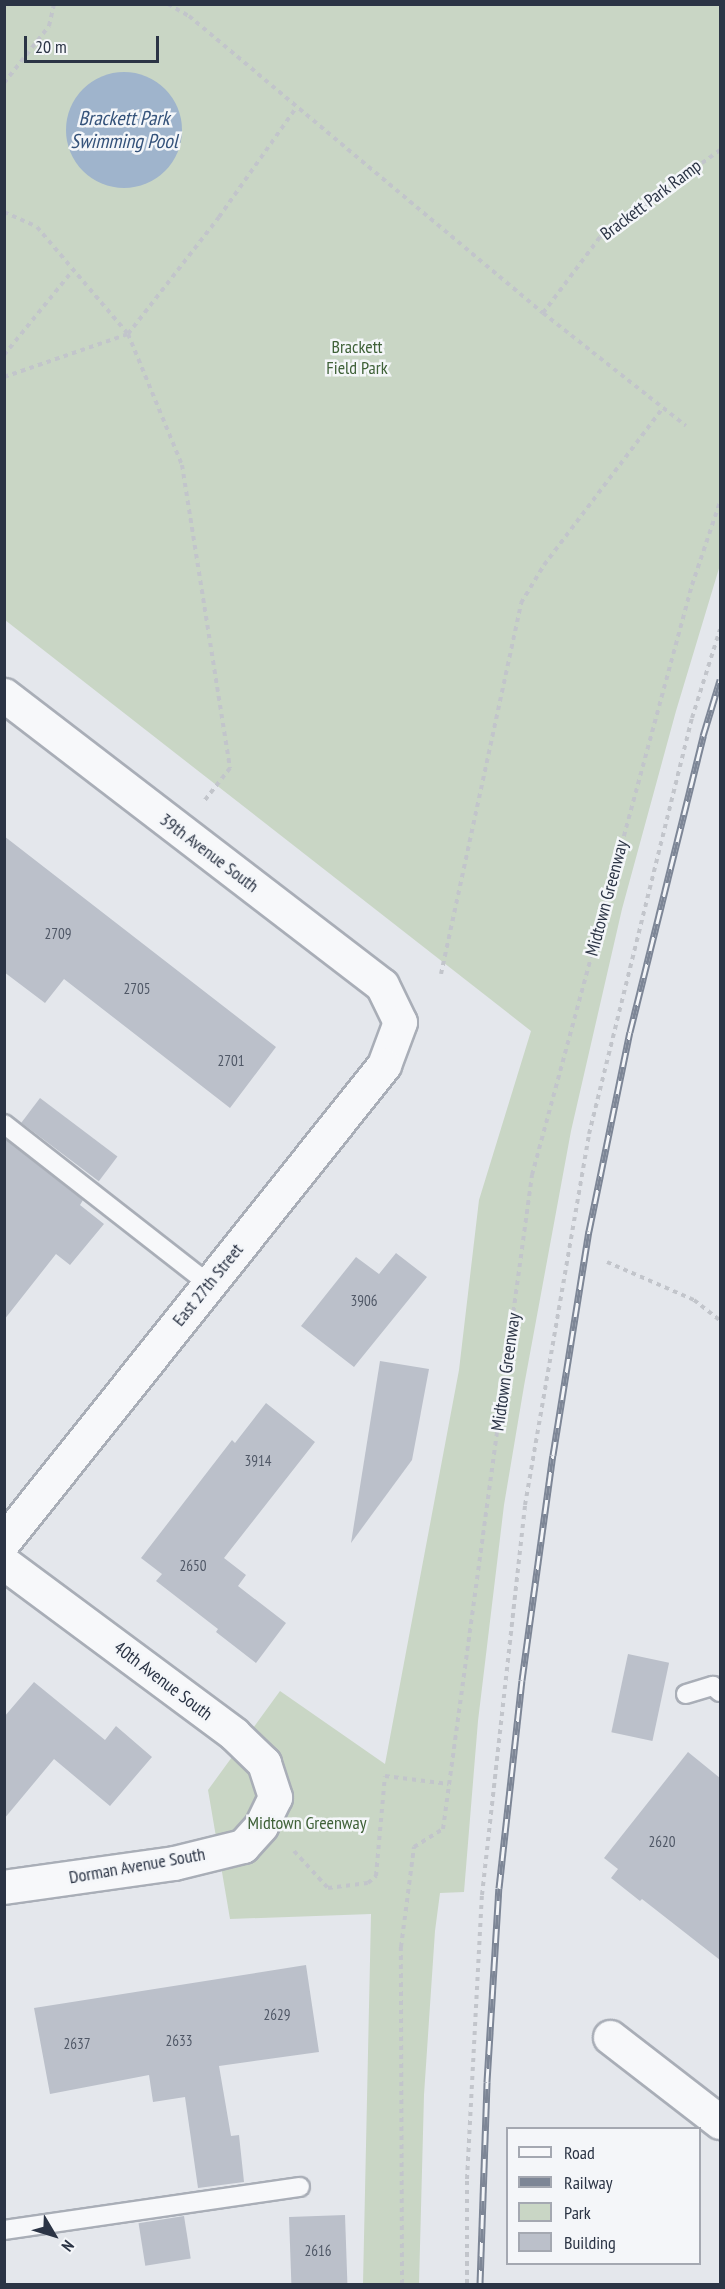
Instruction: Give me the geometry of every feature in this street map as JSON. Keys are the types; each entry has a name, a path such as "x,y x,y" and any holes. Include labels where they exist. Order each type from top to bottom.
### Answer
{"street":[{"name":"39th Avenue South","path":"4,694 382,985 400,1022"},
{"name":"East 27th Street","path":"4,1541 384,1065 400,1022"},
{"name":"40th Avenue South","path":"4,1563 234,1734 264,1763 275,1797 261,1826"},
{"name":"Dorman Avenue South","path":"4,1887 174,1863 243,1846 261,1826"},
{"path":"610,2037 720,2122"}],"lane":[{"path":"4,1124 209,1284"},
{"path":"686,1694 713,1686 720,1692"},
{"path":"4,2230 300,2187"}],"path":[{"path":"4,83 49,26 54,4"},
{"path":"168,4 189,16 543,313 686,426"},
{"path":"4,377 128,334 219,217 296,108"},
{"name":"Brackett Park Ramp","path":"543,313 600,237 720,150"},
{"path":"4,212 37,227 128,334 182,465 230,768 181,832"},
{"path":"4,355 73,270"},
{"path":"441,974 521,603 544,565 662,409"},
{"name":"Midtown Greenway","path":"402,2284 401,1947 414,1846 443,1829 532,1175 692,585 720,502"},
{"path":"467,2284 467,2179 483,1895 525,1505 589,1134 692,718 720,629"},
{"path":"607,1262 694,1300 720,1320"},
{"path":"293,1851 328,1888 368,1883 376,1876 385,1776 449,1784"}],"green space":[{"name":"Brackett Field Park","path":"4,5 720,5 720,565 676,711 622,909 571,1131 524,1386 504,1505 478,1721 464,1892 440,1893 435,1931 424,2095 419,2284 363,2284 371,1914 230,1919 208,1790 280,1691 385,1764 459,1370 479,1200 531,1031 5,620"}],"water":[{"name":"Brackett Park Swimming Pool","path":"124,72 146,76 165,89 178,108 182,130 178,152 165,171 146,184 124,188 102,184 83,171 70,152 66,130 70,108 83,89 102,76"}],"building":[{"path":"4,836 276,1047 230,1108 64,979 45,1003 4,972"},
{"path":"40,1098 117,1156 99,1181 21,1123"},
{"path":"7,1140 83,1200 80,1205 104,1224 70,1265 56,1254 4,1320 4,1143"},
{"path":"396,1253 427,1277 354,1367 301,1326 356,1257 379,1274"},
{"path":"380,1361 429,1369 412,1460 351,1543"},
{"path":"266,1403 315,1442 224,1558 246,1575 238,1586 286,1623 256,1663 216,1632 218,1629 156,1581 162,1574 141,1558 232,1440 235,1443"},
{"path":"628,1654 669,1663 652,1741 611,1732"},
{"path":"34,1682 105,1740 116,1726 152,1757 110,1806 54,1759 4,1819 4,1717"},
{"path":"688,1752 720,1778 720,1960 642,1899 640,1901 611,1878 618,1869 604,1858"},
{"path":"306,1965 319,2052 219,2066 231,2136 239,2135 244,2182 198,2188 185,2097 153,2102 149,2075 50,2094 34,2008"},
{"path":"345,2215 347,2284 291,2284 289,2217"},
{"path":"184,2216 191,2258 145,2266 139,2223"}],"railway":[{"path":"480,2284 487,2082 499,1888 522,1680 553,1455 589,1231 630,1032 703,736 720,680"}]}
